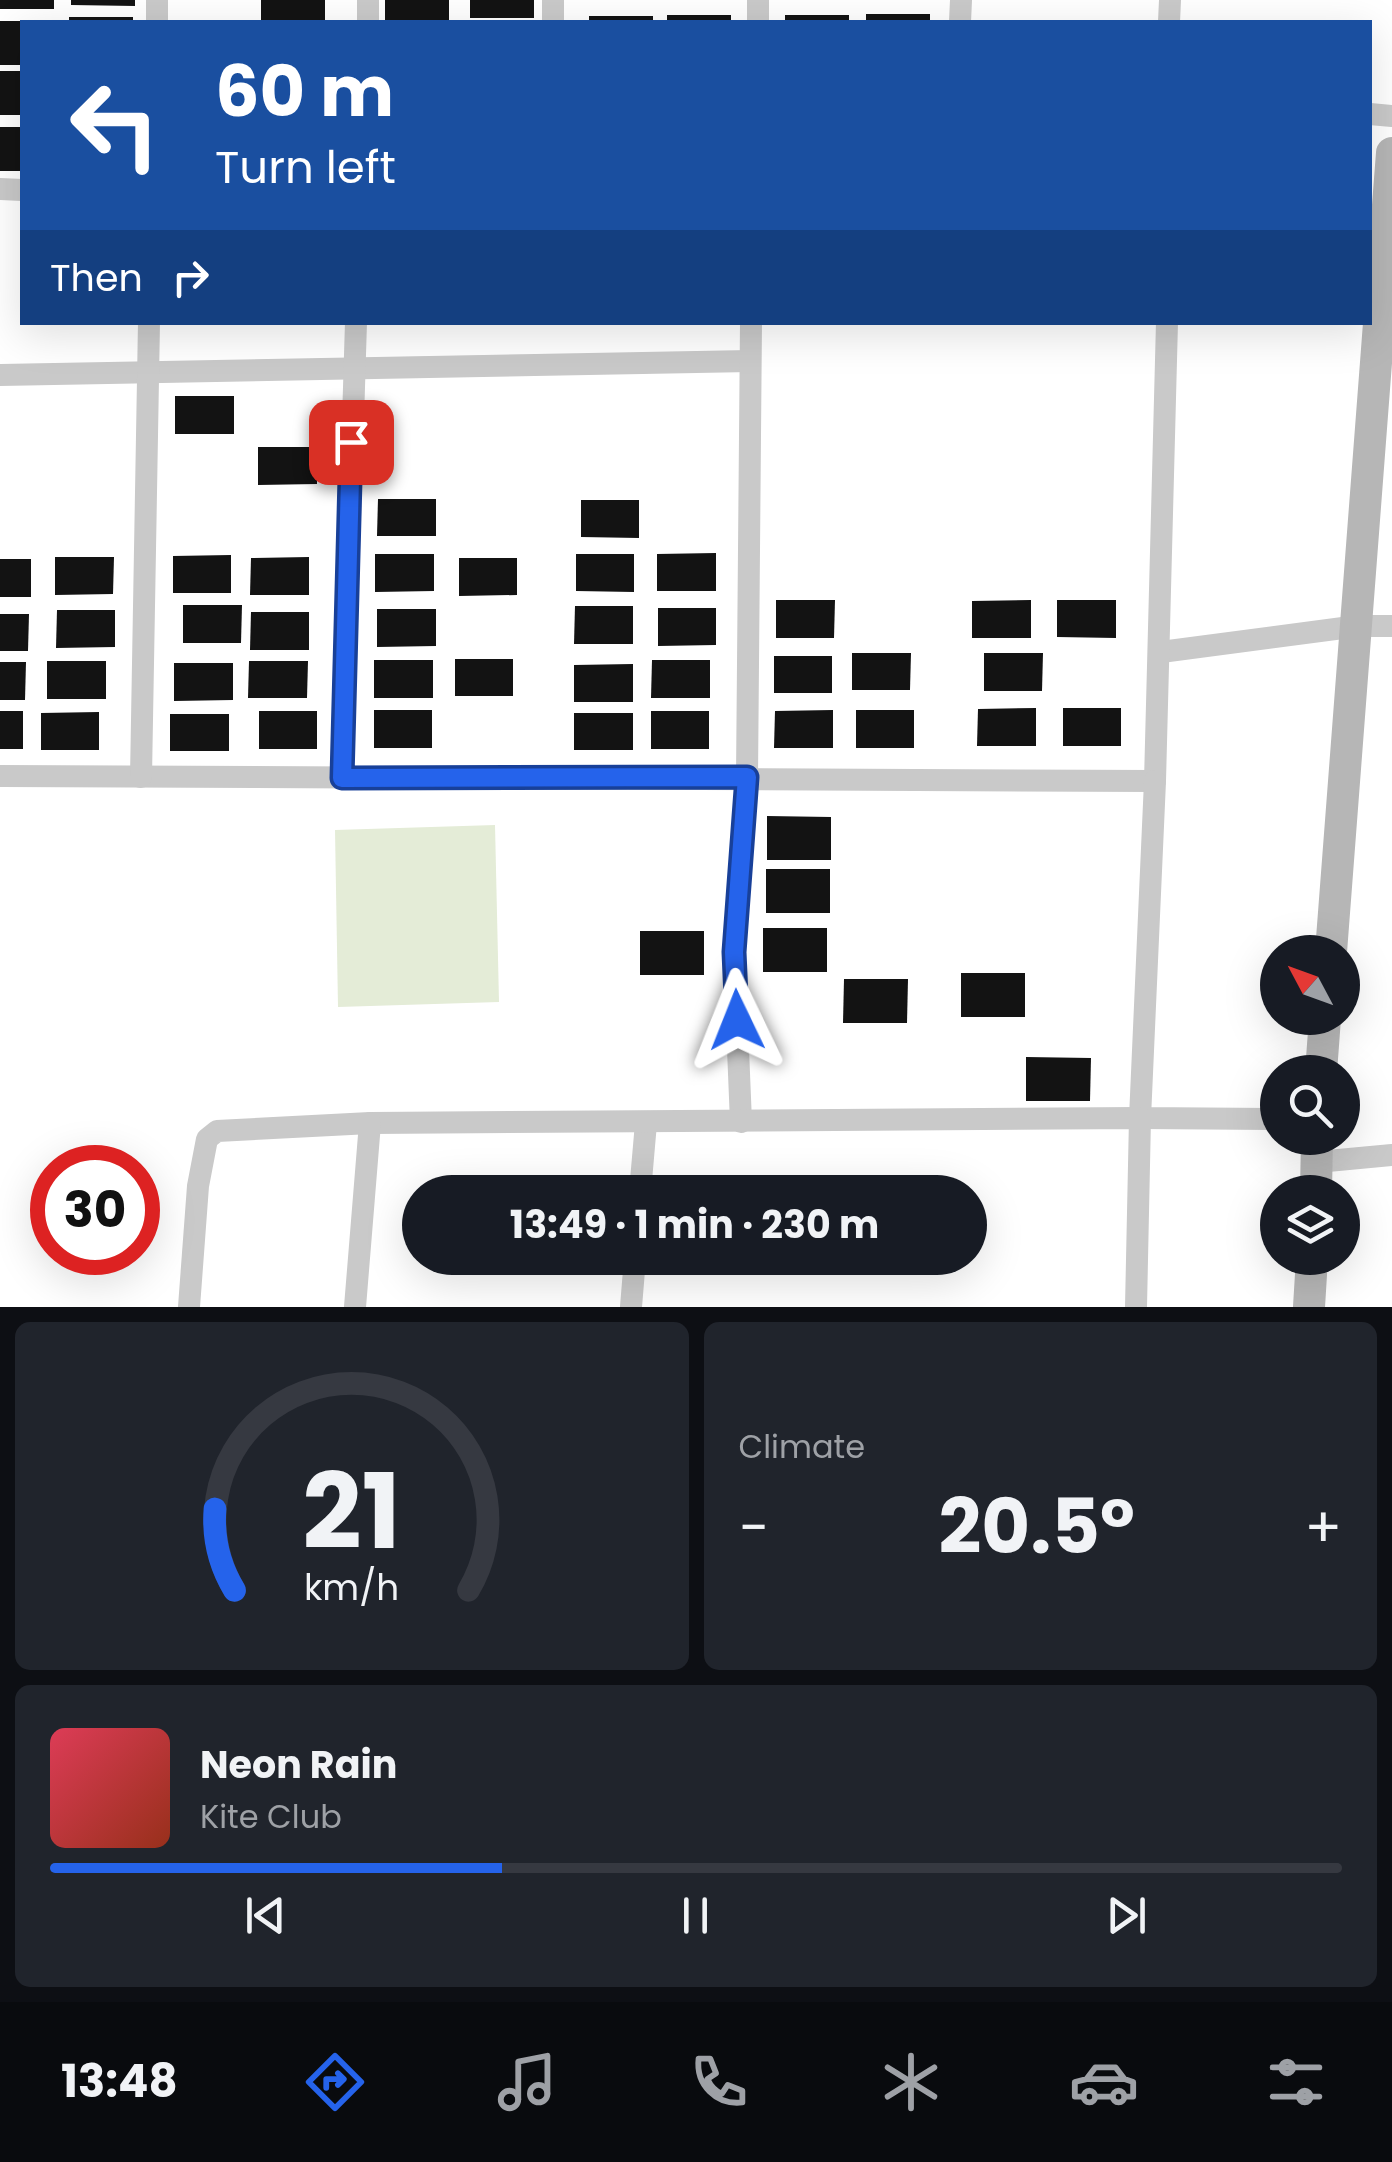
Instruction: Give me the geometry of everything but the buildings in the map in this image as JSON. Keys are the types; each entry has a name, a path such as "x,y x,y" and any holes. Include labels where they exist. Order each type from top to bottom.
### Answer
{"main road":[{"path":"1332,935 1392,153"},
{"path":"1309,1307 1311,1275"}],"street":[{"path":"141,777 150,325"},
{"path":"342,778 356,325"},
{"path":"741,1122 734,952 747,777 751,325"},
{"path":"1136,1307 1160,652 1167,325"},
{"path":"0,375 750,361"},
{"path":"1160,652 1358,626 1392,626"},
{"path":"0,776 1155,781"},
{"path":"189,1307 198,1186 207,1139 217,1131 370,1123 1260,1119"},
{"path":"355,1307 370,1123"},
{"path":"641,1175 646,1123"},
{"path":"1316,1164 1392,1155"},
{"path":"632,1307 634,1275"}],"green space":[{"path":"495,825 499,1002 338,1007 335,830"}],"route":[{"path":"351,442 342,778 747,777 734,952 737,1020"}]}
